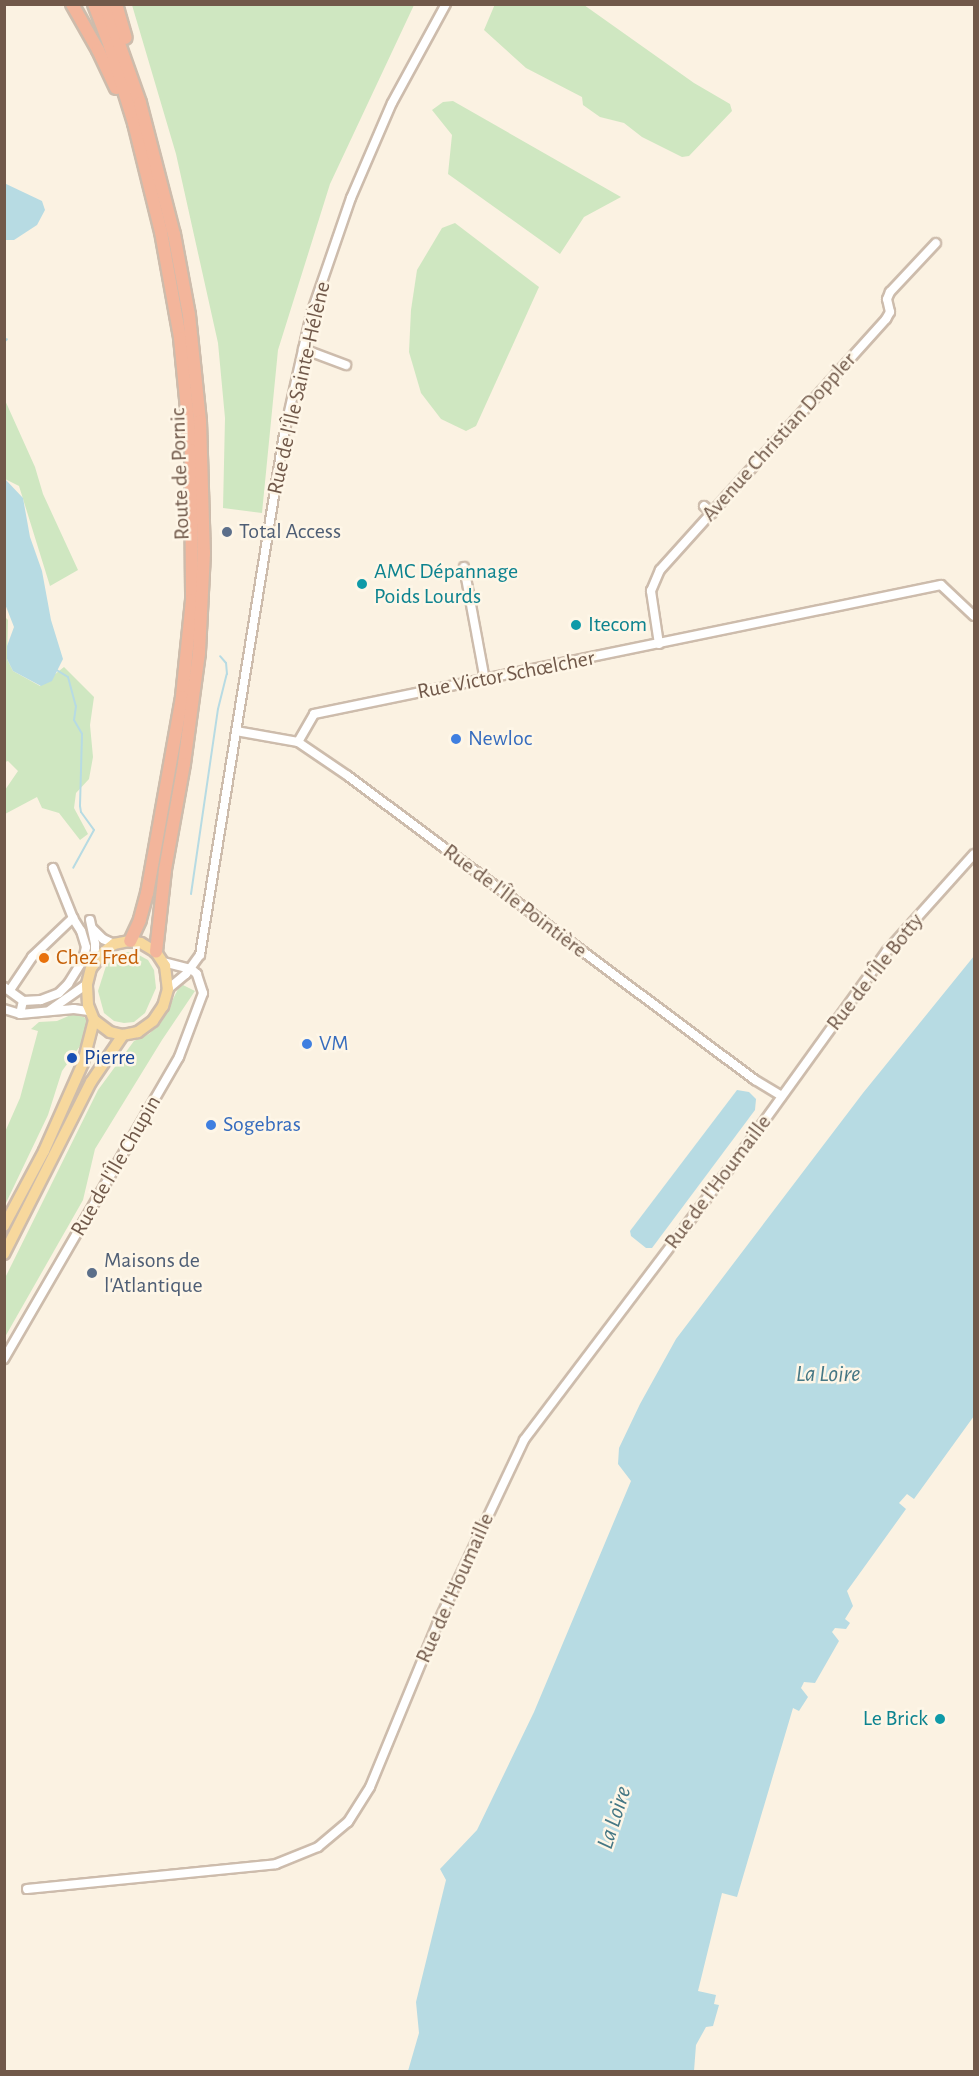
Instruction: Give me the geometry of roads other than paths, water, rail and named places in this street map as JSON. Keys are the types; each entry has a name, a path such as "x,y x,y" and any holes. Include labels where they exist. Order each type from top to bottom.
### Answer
{"highway":[{"path":"72,4 112,77 130,133 140,146"},
{"name":"Route de Pornic","path":"94,4 110,46 140,146 168,265 187,394 192,483 192,600 172,763 147,893 140,920 130,941"},
{"name":"Route de Pornic","path":"105,4 127,62 162,181 182,271 198,392 204,495 199,653 184,764 165,870 160,957"},
{"path":"116,4 130,50 127,62"}],"main road":[{"path":"4,1226 44,1151 93,1035 87,984 95,962 114,944 130,941 141,943 160,957 168,989 163,1006 153,1021 138,1032 123,1035 110,1032 92,1015"},
{"path":"4,1254 91,1082 123,1035"}],"street":[{"name":"Rue de l'Île Sainte-Hélène","path":"191,969 200,955 284,434 314,305 351,198 392,103 446,4"},
{"name":"Avenue Christian Doppler","path":"659,644 653,586 660,570 886,319 890,312 887,299 936,243"},
{"path":"880,291 887,299"},
{"path":"303,349 346,365"},
{"path":"704,506 712,513"},
{"path":"464,567 485,680"},
{"name":"Rue Victor Schœlcher","path":"297,742 314,714 941,585 975,616"},
{"name":"Rue de l'Île Pointière","path":"236,731 297,742 348,776 755,1080 782,1096"},
{"name":"Rue de l'Île Botty","path":"782,1096 893,944 975,854"},
{"path":"53,867 73,918 81,931 86,947 83,960 68,984 50,998 23,1001 7,989 32,957 73,918"},
{"path":"95,962 91,924 103,939 114,944"},
{"path":"160,957 191,969 168,989"},
{"name":"Rue de l'Île Chupin","path":"4,1359 179,1057 203,993 197,974 191,969"},
{"path":"45,1012 64,1002 87,984"},
{"path":"20,1014 23,1001"},
{"path":"4,1009 20,1014 74,1008 92,1015"},
{"name":"Rue de l'Houmaille","path":"27,1889 276,1864 307,1853 340,1830 360,1805 370,1786 439,1620 524,1440 782,1096"}],"water":[{"path":"4,183 42,201 45,210 37,225 14,240 5,240"},
{"path":"5,479 23,498 30,537 42,571 51,620 63,659 52,681 41,686 13,671 7,659 7,646 14,627 5,604"},
{"name":"La Loire","path":"974,956 974,1416 914,1499 907,1494 899,1503 906,1509 847,1591 853,1606 845,1619 850,1623 846,1629 835,1628 832,1632 839,1641 815,1683 804,1682 801,1688 808,1697 799,1711 793,1708 737,1897 722,1893 698,1991 716,1995 714,2004 719,2005 713,2026 706,2027 696,2045 694,2071 408,2071 419,2033 416,2002 446,1880 440,1869 477,1830 534,1712 631,1481 618,1464 619,1448 640,1404 676,1339 863,1093"},
{"path":"737,1090 749,1092 756,1099 755,1110 652,1248 646,1248 631,1236 630,1231"}],"waterway":[{"path":"4,342 7,339"},
{"path":"191,894 218,709 227,674 226,663 220,656"},
{"path":"55,669 68,677 76,706 74,720 82,734 80,806 81,812 94,830 73,868"}],"place":[{"name":"Total Access","path":"227,532"},
{"name":"AMC Dépannage Poids Lourds","path":"362,584"},
{"name":"Itecom","path":"576,625"},
{"name":"Newloc","path":"456,739"},
{"name":"Chez Fred","path":"44,958"},
{"name":"VM","path":"307,1044"},
{"name":"Pierre","path":"72,1058"},
{"name":"Sogebras","path":"211,1125"},
{"name":"Maisons de l'Atlantique","path":"92,1273"},
{"name":"Le Brick","path":"940,1719"}]}
